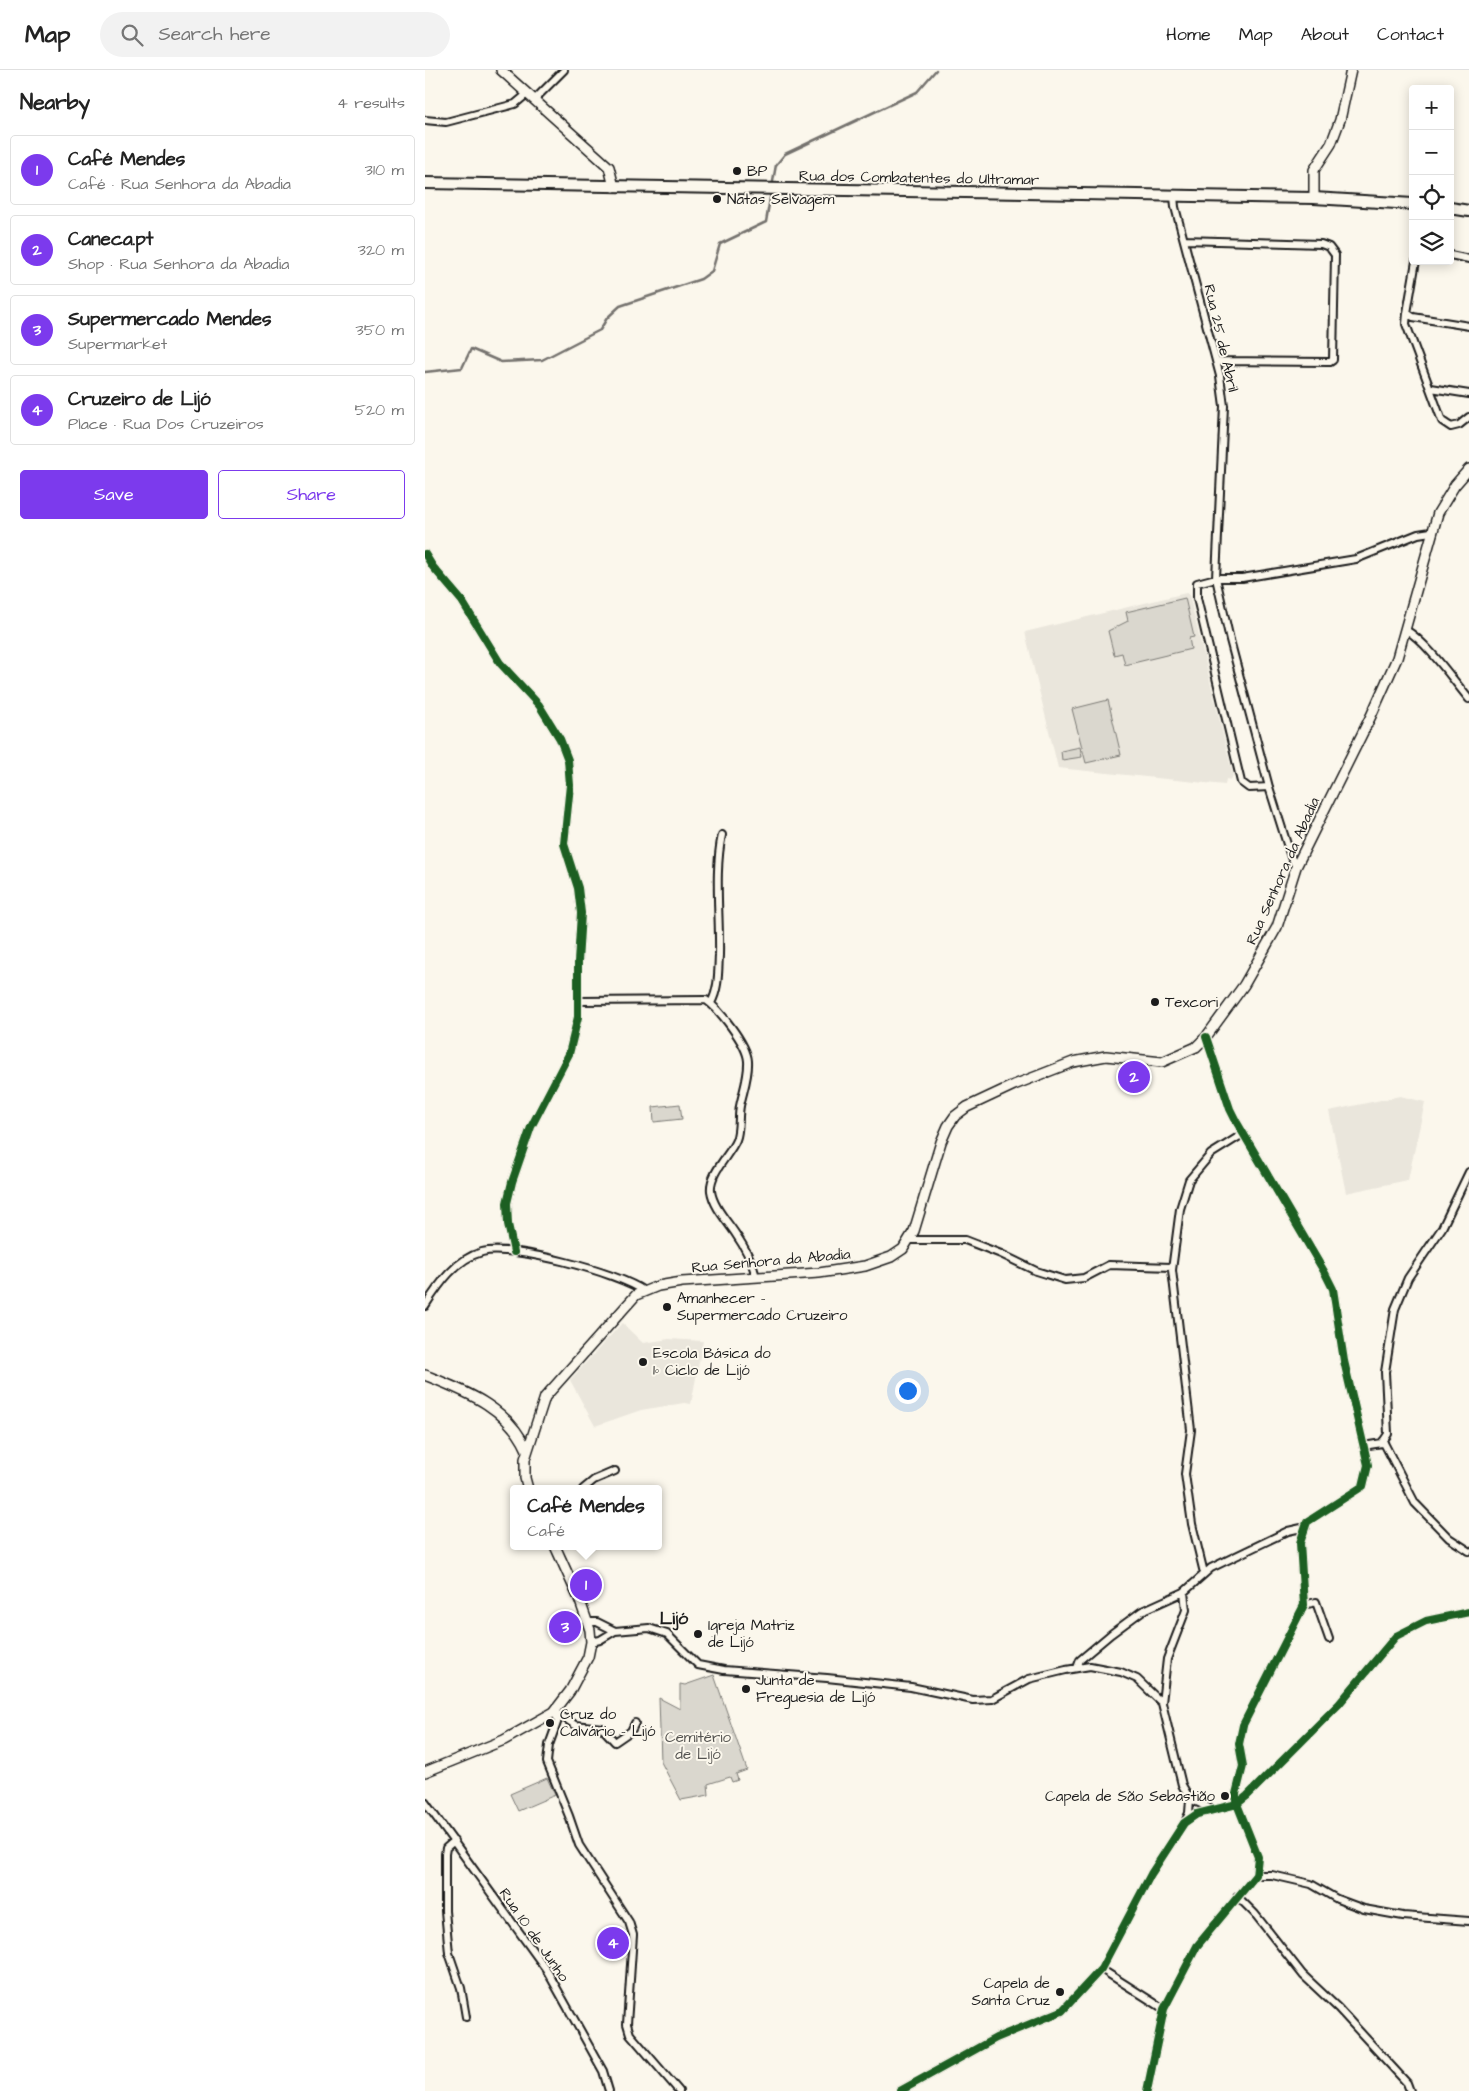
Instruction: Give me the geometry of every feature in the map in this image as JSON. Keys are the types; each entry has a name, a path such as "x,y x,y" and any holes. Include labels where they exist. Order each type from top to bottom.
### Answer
{"main road":[{"path":"501,70 609,167 614,186"},
{"path":"1313,198 1314,170 1331,144 1340,120 1351,70"},
{"name":"Rua dos Combatentes do Ultramar","path":"425,183 1313,198 1409,204"},
{"path":"1454,209 1469,211"},
{"name":"Rua Senhora da Abadia","path":"527,1485 524,1468 527,1450 545,1396 551,1387 636,1295 644,1291 682,1282 819,1273 865,1266 891,1257 903,1248 909,1240 918,1220 947,1126 955,1116 967,1107 1014,1085 1073,1062 1106,1056 1162,1062 1196,1047 1206,1037 1244,985 1277,927 1297,866 1371,716 1397,658 1431,532 1444,501 1469,470"},
{"path":"427,1378 469,1393 493,1407 510,1422 521,1437 527,1450"},
{"path":"425,1772 492,1747 555,1712 570,1691 588,1657 591,1642 589,1622 557,1550"}],"street":[{"path":"425,120 446,122 515,104 531,97 564,70"},
{"name":"Rua 25 de Abril","path":"1174,196 1175,207 1217,361 1224,406 1216,578 1230,640 1269,787 1291,858 1297,866"},
{"path":"1184,240 1321,244 1329,246 1335,256 1333,360 1330,362 1217,361"},
{"path":"1454,256 1469,259"},
{"path":"1415,265 1406,324 1442,421 1451,428 1459,425 1469,416"},
{"path":"1407,313 1413,317 1469,326"},
{"path":"1431,388 1469,394"},
{"path":"1269,787 1249,788 1241,782 1197,598 1197,584 1216,578 1242,578 1356,559 1418,534 1431,532"},
{"path":"425,554 433,567 463,602 500,663 539,705 560,739 568,760 570,785 564,844 578,888 581,913 578,962 578,1017 569,1054 531,1127 512,1182 507,1203 508,1224 514,1252"},
{"path":"1406,630 1427,650 1469,700"},
{"path":"711,1003 717,992 722,835"},
{"path":"579,1001 706,1000 717,1008 743,1046 748,1060 737,1138 714,1178 711,1190 720,1212 737,1235 754,1267 756,1278"},
{"path":"1147,2091 1164,2009 1197,1946 1256,1875 1258,1858 1235,1794 1243,1766 1239,1744 1243,1725 1304,1605 1300,1543 1307,1522 1363,1486 1368,1465 1344,1361 1330,1280 1230,1109 1206,1037"},
{"path":"1204,1573 1192,1524 1185,1474 1191,1430 1172,1267 1180,1209 1189,1180 1211,1154 1243,1134"},
{"path":"1363,1446 1382,1443 1388,1434 1385,1372 1395,1309 1408,1278 1442,1228 1469,1172"},
{"path":"909,1240 917,1242 965,1240 1001,1254 1036,1271 1065,1280 1084,1278 1109,1265 1172,1267"},
{"path":"425,1306 444,1278 463,1260 483,1251 537,1255 612,1276 637,1286 644,1291"},
{"path":"1383,1441 1415,1503 1449,1538 1469,1551"},
{"path":"588,1485 594,1480 615,1471"},
{"path":"1077,1668 1080,1660 1135,1617 1184,1592 1195,1584 1204,1573 1255,1545 1296,1528 1306,1527"},
{"path":"904,2090 959,2057 989,2042 1062,2011 1101,1969 1151,1874 1185,1823 1189,1813 1189,1799 1182,1785 1162,1703 1167,1659 1186,1610 1184,1592"},
{"path":"1304,1605 1316,1602 1329,1639"},
{"path":"1185,1823 1197,1814 1237,1804 1339,1704 1397,1636 1426,1621 1469,1612"},
{"path":"589,1622 597,1622 615,1631"},
{"path":"591,1642 600,1640 615,1631 649,1628 667,1634 698,1665 724,1670 911,1687 973,1700 992,1699 1029,1679 1090,1666 1121,1672 1137,1679 1162,1703"},
{"path":"555,1712 575,1725 602,1728 615,1742 631,1731 635,1723"},
{"path":"555,1712 558,1720 549,1745 547,1762 579,1845 629,1922 633,1935 627,2024 630,2034 679,2091"},
{"path":"1189,1799 1212,1809"},
{"name":"Rua 10 de Junho","path":"425,1802 547,1971 603,2071 609,2091"},
{"path":"454,1841 446,1848 445,1854 445,1911 449,1953 461,1988 466,2017"},
{"path":"1256,1875 1272,1875 1311,1884 1337,1899 1364,1909 1403,1916 1469,1921"},
{"path":"1237,1896 1255,1914 1303,1975 1338,2008 1407,2083 1410,2091"},
{"path":"1101,1969 1164,2009"}],"shaded area":[{"path":"1186,593 1189,594 1233,775 1231,780 1226,779 1225,785 1058,768 1025,632"},
{"path":"1400,1096 1425,1102 1408,1180 1346,1193 1329,1111"},
{"name":"Escola Básica do 1º Ciclo de Lijó","path":"622,1323 643,1343 669,1339 703,1341 691,1404 684,1403 641,1410 595,1426 570,1380"}],"green space":[{"path":"1185,598 1194,637 1189,638 1191,649 1125,665 1122,653 1114,655 1108,631 1128,621 1126,612"},
{"path":"1108,700 1121,755 1086,763 1072,709"},
{"path":"1080,747 1082,757 1062,760 1061,751"},
{"path":"680,1104 682,1119 654,1122 653,1107"},
{"name":"Cemitério de Lijó","path":"714,1675 747,1770 736,1774 738,1780 732,1782 730,1777 708,1784 709,1795 681,1800 661,1762 659,1698 680,1709 680,1684 685,1685"},
{"path":"547,1778 555,1795 518,1811 510,1794"}],"waterway":[{"path":"772,187 776,165 785,154 917,92 936,70"},
{"path":"425,372 462,368 471,349 501,362 542,360 600,330 607,318 620,306 701,279 712,271 720,244 766,222 771,192"}],"cycle path":[{"path":"425,554 433,567 462,601 500,663 539,705 560,739 568,760 570,785 564,844 578,888 581,913 578,962 578,1017 569,1054 531,1127 512,1182 507,1203 508,1224 514,1252"},
{"path":"1147,2091 1164,2009 1197,1946 1256,1875 1258,1857 1237,1804 1236,1794 1243,1766 1239,1744 1243,1725 1304,1605 1300,1543 1307,1522 1363,1486 1368,1465 1344,1361 1333,1289 1236,1121 1230,1109 1206,1037"},
{"path":"900,2091 996,2038 1062,2011 1101,1969 1151,1874 1184,1823 1197,1814 1237,1804 1247,1796 1339,1704 1396,1636 1426,1621 1469,1612"}],"place":[{"name":"BP","path":"737,171"},
{"name":"Natas Selvagem","path":"717,199"},
{"name":"Texcori","path":"1155,1002"},
{"name":"Caneca.pt","path":"1134,1077"},
{"name":"Amanhecer - Supermercado Cruzeiro","path":"667,1307"},
{"name":"Escola Básica do 1º Ciclo de Lijó","path":"643,1362"},
{"name":"Café Mendes","path":"586,1585"},
{"name":"Supermercado Mendes","path":"565,1627"},
{"name":"Igreja Matriz de Lijó","path":"698,1634"},
{"name":"Junta de Freguesia de Lijó","path":"746,1689"},
{"name":"Cruz do Calvário - Lijó","path":"550,1723"},
{"name":"Capela de São Sebastião","path":"1225,1796"},
{"name":"Cruzeiro de Lijó","path":"613,1943"},
{"name":"Capela de Santa Cruz","path":"1060,1992"}],"district":[{"name":"Lijó","path":"674,1618"}]}
